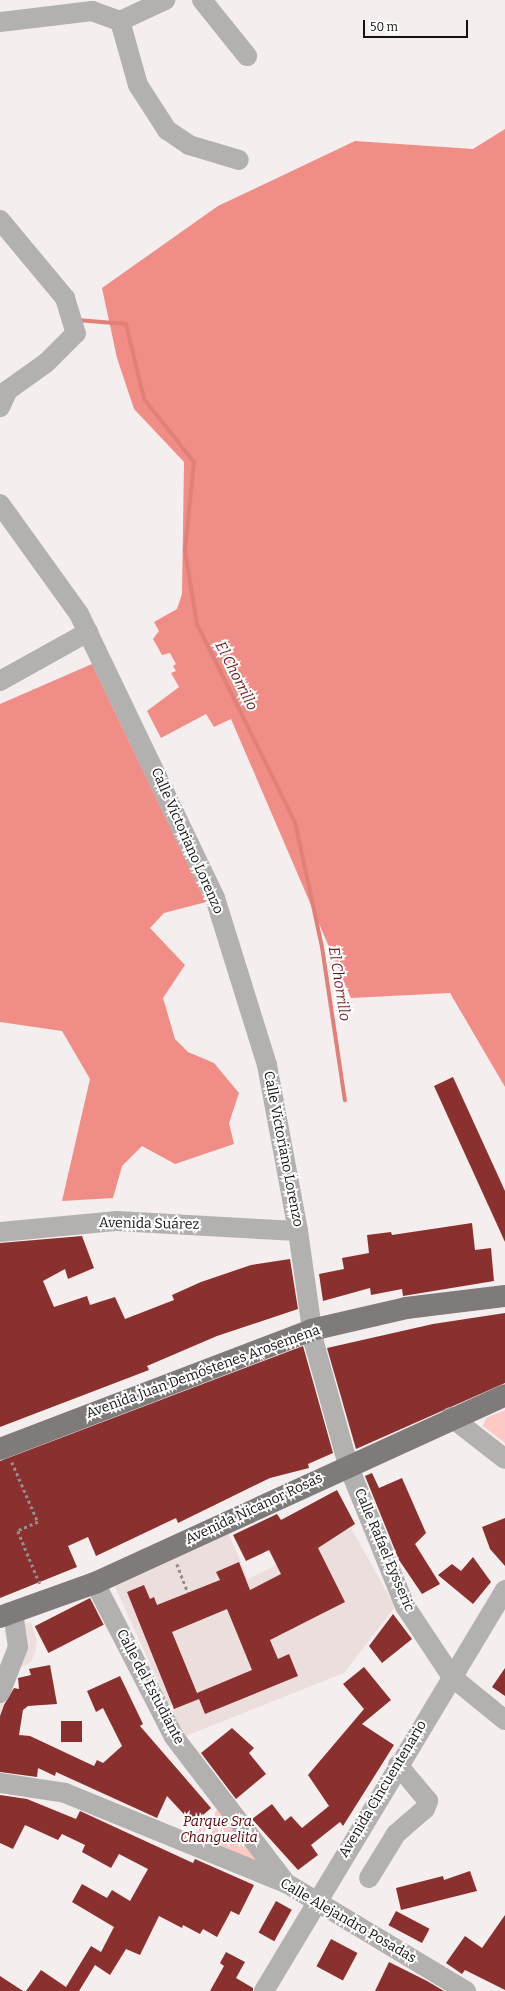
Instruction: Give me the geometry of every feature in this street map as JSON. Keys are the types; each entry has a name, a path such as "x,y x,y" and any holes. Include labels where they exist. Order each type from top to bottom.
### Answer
{"main road":[{"name":"Avenida Juan Demóstenes Arosemena","path":"3,1448 310,1330 406,1308 505,1296"},
{"name":"Avenida Nicanor Rosas","path":"7,1615 94,1582 451,1417 505,1395"}],"street":[{"path":"0,22 92,11 120,21 165,0"},
{"path":"202,0 247,56"},
{"path":"120,21 138,85 167,130 189,145 239,160"},
{"path":"0,220 65,298 76,333 46,362 8,390 0,408"},
{"name":"Calle Victoriano Lorenzo","path":"0,504 79,614 215,898 267,1065 298,1231 310,1330 348,1465"},
{"path":"0,680 88,632"},
{"name":"Avenida Suárez","path":"0,1232 117,1221 298,1231"},
{"path":"451,1417 505,1459"},
{"name":"Calle Rafael Eysseric","path":"348,1465 405,1606 452,1677 505,1720"},
{"name":"Calle del Estudiante","path":"94,1582 174,1737 286,1882"},
{"name":"Avenida Cincuentenario","path":"264,1991 316,1899 505,1590"},
{"path":"0,1694 18,1647 7,1615"},
{"path":"369,1878 396,1834 425,1809 428,1801 398,1765"},
{"name":"Calle Alejandro Posadas","path":"0,1782 64,1793 286,1882 466,1991"}],"path":[{"path":"3,1448 38,1522 18,1531 46,1600"},
{"path":"174,1556 188,1593"}],"shaded area":[{"path":"505,129 505,1087 450,993 351,998 231,719 214,727 206,714 161,738 147,711 179,687 171,673 176,671 173,666 176,664 170,653 162,655 153,639 159,631 154,622 177,609 182,594 184,462 134,409 117,358 102,288 218,206 355,141 473,149"},
{"path":"92,664 206,902 164,913 150,928 185,965 163,998 175,1039 188,1052 214,1063 239,1093 229,1123 234,1144 175,1164 142,1146 122,1166 113,1198 62,1201 90,1079 62,1031 0,1022 0,704"},
{"path":"351,1528 395,1607 344,1673 183,1737 113,1582 229,1534 248,1579"},
{"path":"31,1622 37,1642 35,1653 31,1662 15,1670 0,1714 0,1678 10,1650 4,1631"}],"green space":[{"path":"505,1410 505,1443 483,1426 486,1418"},
{"name":"Parque Sra. Changuelita","path":"220,1807 279,1877 195,1834"}],"building":[{"path":"453,1077 505,1191 505,1242 434,1086"},
{"path":"472,1223 475,1250 491,1248 494,1281 403,1296 402,1289 371,1295 370,1288 323,1301 319,1274 344,1269 342,1258 369,1253 367,1235 391,1232 392,1235"},
{"path":"82,1236 94,1268 68,1279 65,1269 43,1281 54,1307 87,1296 90,1305 115,1297 125,1319 174,1300 172,1295 201,1282 251,1265 290,1259 298,1309 217,1336 147,1366 149,1370 0,1427 0,1243"},
{"path":"505,1313 505,1383 356,1449 327,1348 433,1324"},
{"path":"303,1346 333,1453 308,1464 309,1468 270,1478 178,1523 176,1518 96,1556 88,1537 68,1546 77,1567 0,1598 0,1461"},
{"path":"372,1473 379,1488 402,1478 426,1533 415,1544 440,1584 422,1594 399,1560 365,1476"},
{"path":"337,1490 355,1524 318,1548 345,1602 270,1640 278,1659 289,1654 298,1676 205,1714 199,1699 174,1709 127,1592 144,1585 150,1599 154,1597 157,1605 220,1580 216,1572 239,1562 250,1590 281,1574 269,1550 246,1561 233,1535 277,1514 281,1520","holes":["227,1609 252,1670 197,1693 172,1632"]},
{"path":"505,1518 505,1566 490,1549 482,1527"},
{"path":"473,1557 491,1582 473,1604 438,1575 452,1564 461,1571"},
{"path":"90,1598 104,1625 48,1653 35,1626"},
{"path":"393,1614 412,1639 382,1663 369,1646"},
{"path":"50,1665 57,1704 28,1706 23,1710 19,1735 30,1736 94,1766 97,1760 103,1763 122,1746 103,1708 96,1712 87,1691 120,1676 143,1724 140,1726 211,1808 193,1824 167,1796 157,1818 56,1772 55,1776 38,1768 37,1777 0,1772 0,1716 4,1705 14,1688 19,1689 18,1678 31,1675 29,1669"},
{"path":"364,1667 391,1700 362,1724 394,1745 343,1826 340,1822 311,1845 318,1855 298,1870 252,1819 272,1804 285,1821 291,1816 302,1828 329,1806 308,1775 364,1709 343,1684"},
{"path":"505,1668 505,1696 492,1687"},
{"path":"61,1721 82,1721 82,1742 61,1742"},
{"path":"232,1728 254,1748 249,1753 266,1774 236,1799 201,1753"},
{"path":"0,1795 27,1799 76,1819 80,1811 193,1863 195,1859 254,1885 239,1915 231,1911 217,1937 203,1929 200,1934 183,1925 182,1928 159,1916 140,1955 126,1949 110,1975 95,1965 79,1991 26,1991 41,1970 66,1987 91,1946 101,1952 114,1927 72,1902 82,1884 107,1898 112,1890 130,1901 148,1869 119,1854 111,1868 82,1852 85,1845 62,1834 58,1840 25,1825 13,1849 0,1843"},
{"path":"470,1871 477,1891 401,1910 396,1888 443,1876 444,1880"},
{"path":"276,1901 292,1910 274,1941 259,1932"},
{"path":"396,1911 430,1929 422,1943 388,1925"},
{"path":"505,1915 505,1990 465,1970 462,1974 446,1963 465,1936 482,1948"},
{"path":"331,1939 357,1953 343,1980 316,1966"},
{"path":"226,1952 245,1962 236,1978 253,1988 253,1991 210,1991 224,1966 220,1963"},
{"path":"389,1962 427,1981 444,1991 375,1991"},
{"path":"0,1976 23,1991 0,1991"}],"waterway":[{"name":"El Chorrillo","path":"77,320 126,324 144,399 194,462 185,551 197,624 295,822 322,947 345,1100"}]}
